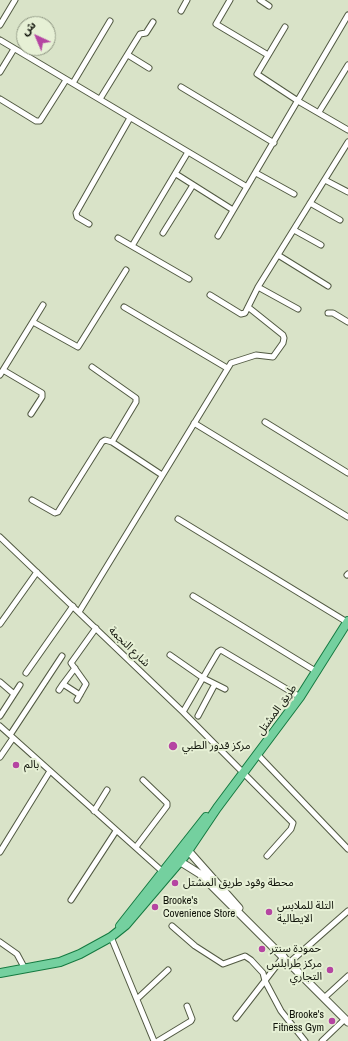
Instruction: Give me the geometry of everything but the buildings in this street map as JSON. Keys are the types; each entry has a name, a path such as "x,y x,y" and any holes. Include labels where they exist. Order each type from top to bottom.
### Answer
{"main road":[{"name":"طريق المشتل","path":"0,973 24,967 60,962 80,954 113,935 139,911 186,849 210,813 217,808 300,697 317,672 347,621"},
{"path":"186,849 257,930"},
{"name":"طريق المشتل","path":"113,935 122,921 163,872 177,860"},
{"path":"177,860 200,874 236,912 290,962 346,1021"}],"street":[{"path":"0,25 15,0"},
{"path":"181,11 187,0"},
{"path":"230,0 216,24 268,55"},
{"path":"260,0 269,6"},
{"path":"218,236 348,15"},
{"path":"73,84 110,21"},
{"path":"100,99 140,34 146,33 152,22"},
{"path":"285,27 257,74 298,101 348,130"},
{"path":"0,40 247,187"},
{"path":"0,72 14,49"},
{"path":"128,55 149,68"},
{"path":"319,112 348,65"},
{"path":"0,99 36,121 40,121 66,80"},
{"path":"180,88 274,143"},
{"path":"89,224 77,217 76,213 130,118"},
{"path":"210,296 241,314 245,313 258,287 348,142"},
{"path":"132,246 188,152"},
{"path":"256,173 294,194"},
{"path":"176,174 233,210"},
{"path":"325,180 348,192"},
{"path":"163,234 193,185"},
{"path":"310,203 340,220"},
{"path":"294,230 321,246"},
{"path":"118,238 189,279"},
{"path":"278,255 328,286"},
{"path":"32,322 78,347 126,270"},
{"path":"258,287 298,308"},
{"path":"31,414 42,398 42,393 1,373 43,305"},
{"path":"124,306 227,368"},
{"path":"79,612 227,368 231,363 248,356 256,355 272,357 284,340 283,335 248,307"},
{"path":"328,313 333,313 348,322"},
{"path":"92,367 136,398 136,402 112,442"},
{"path":"265,422 348,473"},
{"path":"194,423 348,517"},
{"path":"32,500 55,513 58,512 102,442 108,440 162,475"},
{"path":"178,519 347,621"},
{"name":"شارع النجمة","path":"0,537 96,628 293,823 291,829 267,856"},
{"path":"0,624 38,572"},
{"path":"193,596 317,672"},
{"path":"26,674 73,606"},
{"path":"63,684 78,698 86,684 70,663 96,628"},
{"path":"182,712 218,652 224,650 300,697"},
{"path":"170,655 203,678 225,689"},
{"path":"0,757 62,656"},
{"path":"59,690 75,668"},
{"path":"0,682 14,694"},
{"path":"198,716 215,684"},
{"path":"0,716 20,685"},
{"path":"0,726 163,872"},
{"path":"258,755 348,849"},
{"path":"0,852 50,771"},
{"path":"136,847 167,806 167,803 143,780"},
{"path":"94,811 107,790"},
{"path":"71,900 116,831"},
{"path":"290,962 348,911"},
{"path":"172,926 195,946 224,964 245,956 251,960 263,973 265,981 281,1012 305,1041"},
{"path":"113,935 154,1041"},
{"path":"0,942 17,954 24,967"},
{"path":"236,1018 284,956"},
{"path":"137,999 168,970"},
{"path":"324,998 348,976"},
{"path":"158,1041 191,1021 192,1018 187,1006"},
{"path":"322,1041 346,1021"}],"place":[{"name":"مركز قدور الطبي","path":"173,746"},
{"name":"بالم","path":"16,765"},
{"name":"محطة وقود طريق المشتل","path":"175,883"},
{"name":"Brooke's Covenience Store","path":"155,907"},
{"name":"التلة للملابس الايطالية","path":"269,912"},
{"name":"حمودة سنتر","path":"262,949"},
{"name":"مركز طرابلس التجاري","path":"330,970"},
{"name":"Brooke's Fitness Gym","path":"332,1021"}]}
